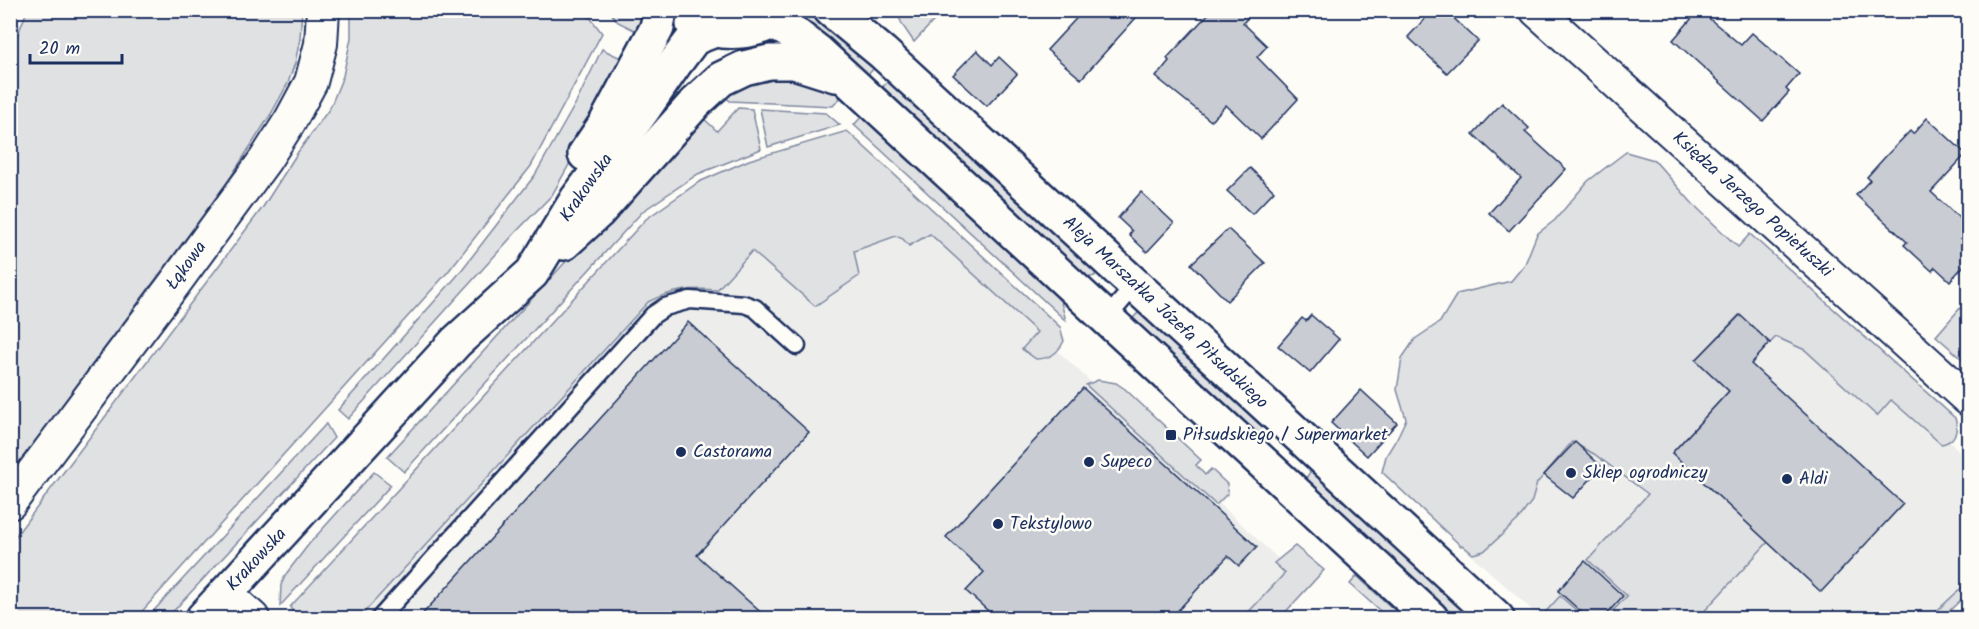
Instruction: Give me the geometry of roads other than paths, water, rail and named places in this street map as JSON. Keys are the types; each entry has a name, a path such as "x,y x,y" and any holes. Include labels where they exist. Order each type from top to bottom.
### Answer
{"street":[{"name":"Łąkowa","path":"10,503 175,283 284,131 311,82 321,44 322,10"},
{"name":"Krakowska","path":"456,342 606,123 657,28 660,10"},
{"path":"671,10 693,25 712,31 753,30 780,16 796,35 818,52 1431,618"},
{"name":"Aleja Marszałka Józefa Piłsudskiego","path":"831,10 883,53 1497,618"},
{"path":"860,10 866,28 883,53"},
{"name":"Księdza Jerzego Popiełuszki","path":"1536,10 1968,399"},
{"name":"Krakowska","path":"203,618 456,342 532,273 578,199 676,62 694,38 712,31"},
{"path":"532,273 598,212 696,102 721,79 744,68 769,62 794,62 846,79"},
{"path":"226,594 253,618"}],"lane":[{"path":"1107,318 1135,285"},
{"path":"380,618 659,311 678,302 690,300 744,304 755,308 797,346"}],"place":[{"name":"Piłsudskiego / Supermarket","path":"1171,435"},
{"name":"Castorama","path":"681,452"},
{"name":"Supeco","path":"1089,462"},
{"name":"Sklep ogrodniczy","path":"1571,473"},
{"name":"Aldi","path":"1787,479"},
{"name":"Tekstylowo","path":"998,524"}]}
